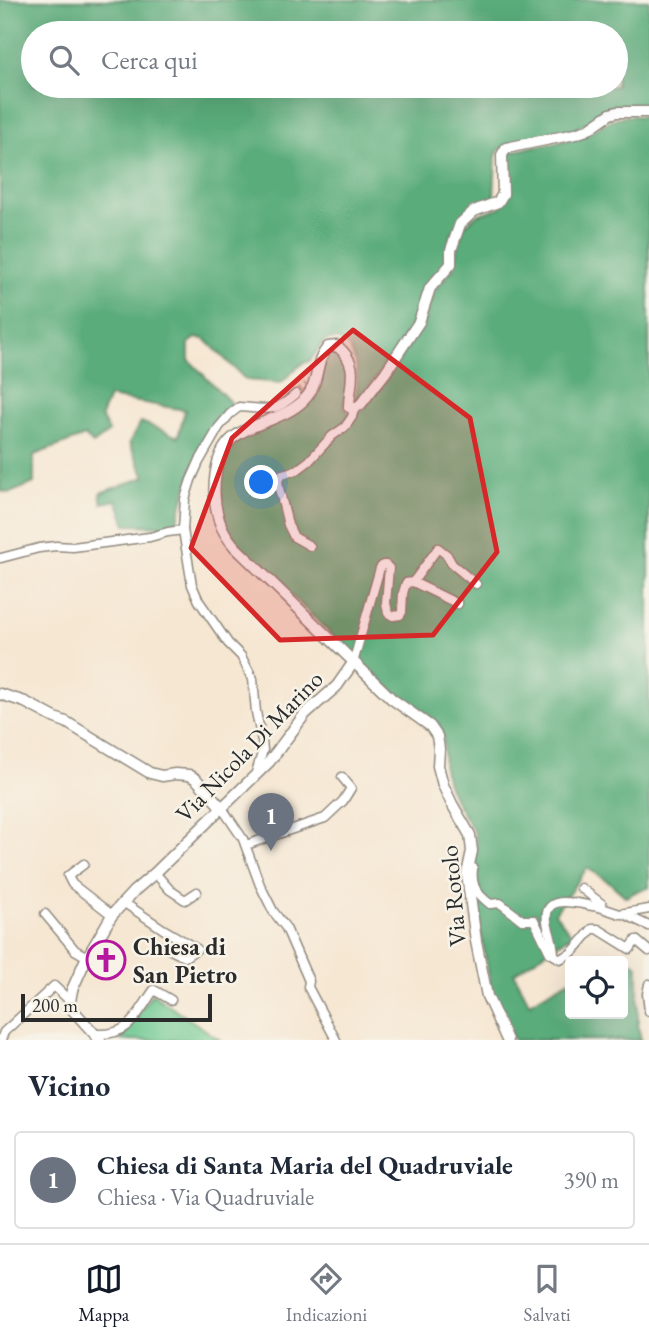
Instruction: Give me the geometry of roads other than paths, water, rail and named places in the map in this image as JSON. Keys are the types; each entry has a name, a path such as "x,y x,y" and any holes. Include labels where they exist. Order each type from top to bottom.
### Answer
{"street":[{"path":"310,546 294,537 290,530 278,480 282,474 302,467 332,436 345,427 354,410 385,373 418,322 430,288 451,264 451,250 460,224 474,211 501,199 503,152 506,148 575,134 617,112 649,112"},
{"path":"307,385 313,376 317,376 324,351 332,346 340,348 351,369 353,382 349,405 354,410"},
{"name":"Via Rotolo","path":"317,376 312,391 301,402 281,416 239,433 226,444 218,463 216,508 222,527 235,547 353,663 392,699 430,726 437,736 438,766 443,785 470,835 472,851 467,874 478,952 487,996 507,1040"},
{"path":"255,776 263,750 253,679 241,656 228,643 199,601 192,585 183,530 185,499 209,443 235,409 273,409 296,394"},
{"path":"0,558 39,548 74,547 183,530"},
{"path":"413,582 439,548 452,564 476,584"},
{"path":"353,663 383,565 389,568 386,603 390,615 400,615 406,583 413,582 458,604"},
{"name":"Via Nicola Di Marino","path":"70,1001 87,957 123,901 269,762 305,714 337,686 353,663"},
{"path":"0,694 25,702 66,722 150,773 162,776 189,775 196,779 222,808 246,845 260,886 273,911 286,928 309,981 308,987 337,1040"},
{"path":"246,845 325,818 343,801 351,788 342,777"},
{"path":"470,857 473,861 472,876 477,894 490,904 500,903 522,920 534,920 550,953 561,959 570,954 592,929 598,929 630,949 636,940 649,951"},
{"path":"84,864 68,876 72,884 112,915"},
{"path":"155,873 170,890 185,900 197,892"},
{"path":"581,888 602,904 599,907"},
{"path":"123,901 197,949 185,957 162,946"},
{"path":"554,955 546,913 547,907 552,903 599,907 620,914 649,909"},
{"path":"45,914 75,950 87,957"},
{"path":"624,914 649,926"},
{"path":"649,984 649,1012"},
{"path":"1,1040 5,1032 54,986 70,1001 72,1009 98,1037 126,1029 154,990 171,1000"}],"tunnel":[{"path":"296,394 307,385"}],"place":[{"name":"Chiesa di Santa Maria del Quadruviale","path":"271,851"},
{"name":"Chiesa di San Pietro","path":"106,960"}]}
